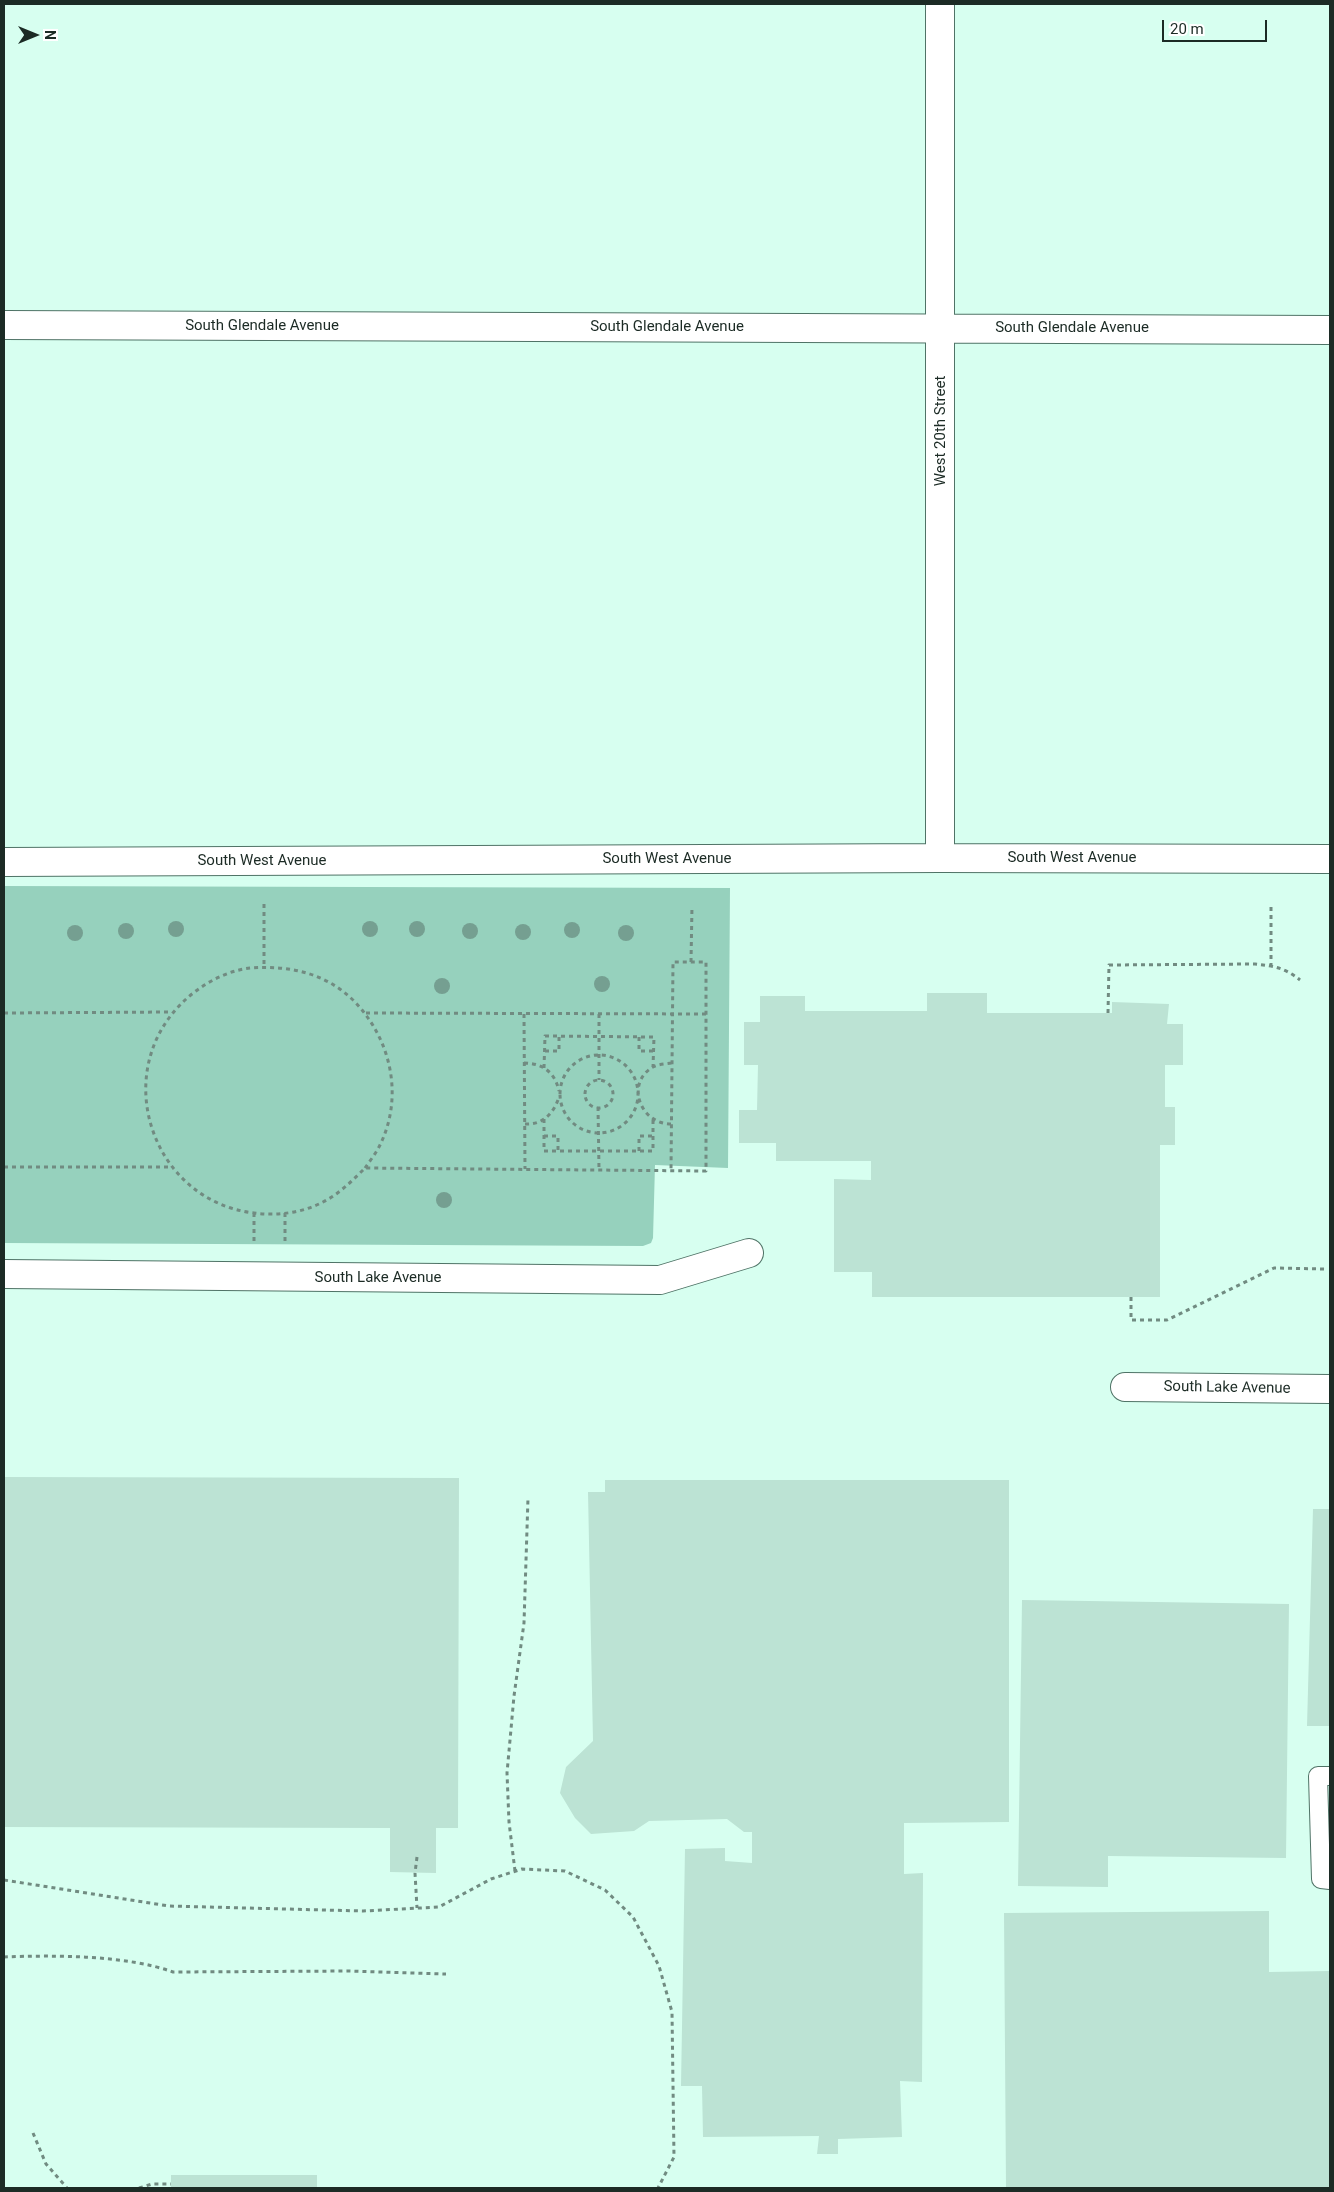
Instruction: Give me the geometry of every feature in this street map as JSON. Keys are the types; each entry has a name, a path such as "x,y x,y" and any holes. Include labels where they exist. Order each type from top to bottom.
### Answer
{"street":[{"name":"West 20th Street","path":"940,4 940,858"},
{"name":"South Glendale Avenue","path":"4,326 941,327 1330,330"},
{"name":"South West Avenue","path":"4,862 940,858 1330,859"},
{"name":"South Lake Avenue","path":"4,1274 660,1280 749,1254"},
{"name":"South Lake Avenue","path":"1125,1387 1330,1389"}],"lane":[{"path":"1330,1776 1318,1776 1321,1879 1330,1880"}],"path":[{"path":"264,904 264,967"},
{"path":"691,962 692,906"},
{"path":"1271,907 1271,965"},
{"path":"365,1168 599,1169 671,1170 706,1170 706,962 673,962 671,1170"},
{"path":"1108,1013 1109,965 1271,965 1288,970 1300,980"},
{"path":"264,967 297,970 324,979 347,994 366,1014 380,1037 390,1063 393,1091 389,1118 383,1136 365,1168 346,1188 322,1203 296,1212 268,1214 240,1211 215,1202 191,1187 172,1167 157,1143 148,1117 145,1090 148,1062 158,1036 172,1012 192,993 216,978 242,969 264,967"},
{"path":"4,1012 172,1012"},
{"path":"366,1014 706,1014"},
{"path":"524,1014 525,1169"},
{"path":"599,1014 599,1080"},
{"path":"544,1068 545,1036 654,1037 653,1067"},
{"path":"545,1051 559,1051 559,1036"},
{"path":"639,1037 639,1051 653,1051"},
{"path":"525,1124 539,1122 552,1111 560,1095 561,1085 571,1066 580,1060 599,1055 623,1063 631,1072 636,1083 641,1108 653,1120 672,1124"},
{"path":"524,1063 534,1063 544,1068 553,1076 566,1115 572,1123 589,1132 599,1133 612,1132 631,1118 636,1107 641,1081 653,1067 672,1063"},
{"path":"599,1080 609,1084 613,1093 610,1102 598,1108 590,1104 585,1092 589,1084 599,1080"},
{"path":"598,1108 599,1169"},
{"path":"544,1119 544,1151 653,1151 653,1120"},
{"path":"544,1136 558,1136 558,1151"},
{"path":"639,1151 639,1136 653,1136"},
{"path":"4,1168 172,1167"},
{"path":"1131,1297 1130,1320 1167,1320 1274,1268 1325,1269"},
{"path":"515,1872 509,1822 507,1773 514,1696 524,1623 528,1498"},
{"path":"417,1857 415,1873 417,1908"},
{"path":"4,1880 169,1906 362,1911 439,1907 491,1879 522,1869 565,1871 604,1890 633,1917 659,1966 672,2012 674,2157 658,2188"},
{"path":"4,1958 52,1955 151,1964 173,1972 350,1971 446,1974"},
{"path":"33,2133 46,2164 67,2188"},
{"path":"139,2188 152,2184 170,2184"}],"green space":[{"path":"4,886 730,888 728,1168 655,1165 653,1238 651,1243 643,1246 4,1243"}],"building":[{"path":"927,993 987,993 987,1013 1112,1013 1112,1002 1169,1004 1167,1024 1183,1024 1183,1065 1165,1065 1165,1107 1175,1107 1175,1145 1160,1145 1160,1297 872,1297 872,1272 834,1272 834,1179 871,1180 871,1161 776,1161 776,1143 739,1143 739,1110 757,1110 758,1065 744,1065 744,1022 760,1022 760,996 805,996 805,1011 927,1011"},
{"path":"4,1477 459,1478 458,1828 436,1828 436,1873 390,1872 390,1828 4,1827"},
{"path":"605,1480 1009,1480 1009,1822 904,1823 904,1874 923,1873 922,2082 900,2081 902,2137 838,2139 838,2154 817,2154 819,2136 703,2137 702,2086 681,2086 685,1849 725,1848 725,1861 752,1863 752,1832 744,1832 727,1819 649,1821 634,1831 591,1834 575,1818 560,1793 566,1767 593,1741 588,1492 605,1492"},
{"path":"1313,1509 1330,1509 1330,1726 1307,1726"},
{"path":"1022,1600 1289,1604 1286,1858 1108,1856 1108,1887 1018,1886"},
{"path":"1269,1911 1269,1972 1330,1971 1330,2188 1006,2188 1004,1913"},
{"path":"171,2175 317,2175 317,2188 171,2188"}]}
